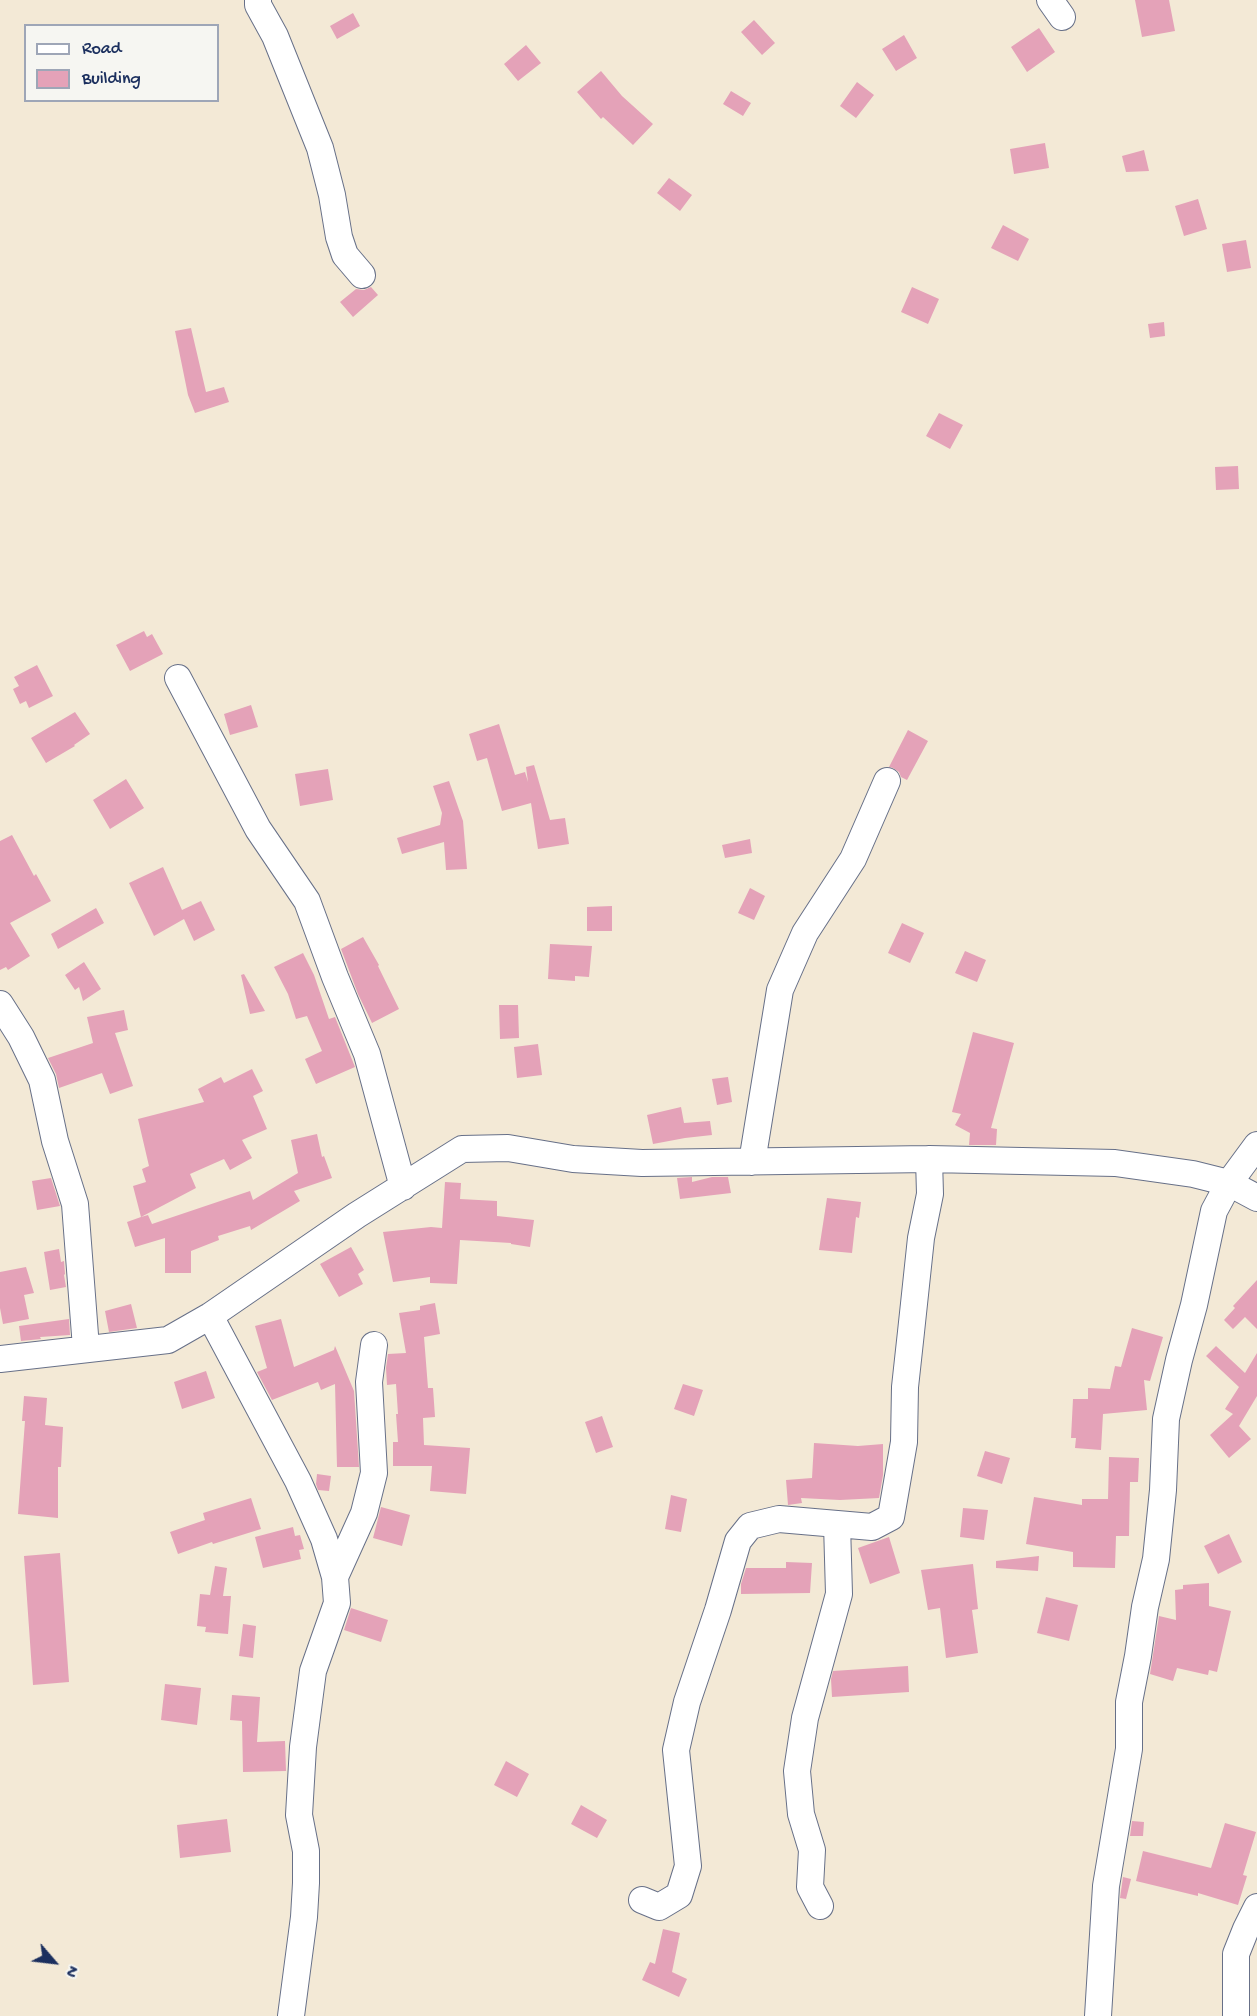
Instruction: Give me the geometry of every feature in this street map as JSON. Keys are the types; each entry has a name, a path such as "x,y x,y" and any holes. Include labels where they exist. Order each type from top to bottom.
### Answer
{"street":[{"path":"258,0 258,5 275,36 320,148 345,255 362,275"},
{"path":"178,678 258,829 307,901 367,1054 403,1187"},
{"path":"752,1162 780,990 805,933 853,859 887,781"},
{"path":"0,1004 21,1037 42,1080 55,1141 75,1204 87,1348"},
{"path":"1098,2016 1106,1886 1129,1749 1129,1702 1145,1606 1156,1559 1163,1490 1166,1419 1214,1211 1229,1183 1257,1145"},
{"path":"1,1356 168,1340 210,1316 357,1215 462,1149 508,1148 573,1159 642,1163 928,1159 1115,1163 1193,1174 1229,1183 1257,1198"},
{"path":"642,1900 659,1907 679,1895 688,1866 676,1750 687,1702 738,1541 750,1526 778,1519 872,1527 891,1517 904,1442 905,1387 910,1332 921,1238 930,1194 928,1159"},
{"path":"210,1316 298,1480 324,1539 335,1577 337,1603 313,1671 303,1747 299,1815 306,1851 306,1883 304,1917 291,2016"},
{"path":"335,1577 364,1513 374,1473 369,1382 374,1345"},
{"path":"820,1906 810,1887 812,1850 801,1814 797,1771 805,1718 839,1593 837,1524"},
{"path":"1236,2016 1236,1954 1257,1907"}],"building":[{"path":"1135,0 1169,0 1175,31 1142,37"},
{"path":"353,13 360,26 337,39 330,26"},
{"path":"754,20 775,43 762,55 741,32"},
{"path":"1039,28 1055,52 1027,72 1011,47"},
{"path":"904,35 917,58 896,71 882,49"},
{"path":"526,45 541,63 518,81 504,64"},
{"path":"601,71 622,96 653,124 633,145 603,117 601,119 577,92"},
{"path":"857,82 874,95 856,118 840,106"},
{"path":"731,91 751,103 743,116 723,104"},
{"path":"1045,143 1049,168 1014,174 1010,149"},
{"path":"1144,150 1149,171 1126,172 1122,156"},
{"path":"669,178 692,195 680,211 657,193"},
{"path":"1198,199 1207,229 1184,236 1175,206"},
{"path":"1003,225 1029,239 1018,261 991,248"},
{"path":"1246,240 1251,268 1227,272 1222,244"},
{"path":"371,287 378,295 353,317 340,302 356,289 364,290"},
{"path":"912,287 939,299 928,324 901,312"},
{"path":"1164,322 1165,336 1150,338 1148,324"},
{"path":"191,328 206,392 224,387 229,402 195,413 188,395 175,331"},
{"path":"939,413 963,425 950,449 926,436"},
{"path":"1238,466 1239,489 1216,490 1215,467"},
{"path":"144,631 147,637 152,634 163,654 130,671 116,645"},
{"path":"37,665 53,696 29,708 26,701 20,704 13,689 19,686 14,677"},
{"path":"251,705 258,727 230,735 224,714"},
{"path":"75,712 90,734 46,763 31,738"},
{"path":"499,724 515,775 525,772 528,782 526,767 534,765 550,820 565,818 569,844 538,849 531,803 502,811 487,758 477,761 469,734"},
{"path":"908,730 928,741 907,780 901,777 899,772 889,767"},
{"path":"328,769 333,800 300,806 295,774"},
{"path":"126,779 144,808 110,829 93,800"},
{"path":"449,781 463,821 467,869 446,870 444,842 402,854 397,838 440,825 442,813 433,786"},
{"path":"12,835 34,876 36,874 51,901 10,923 30,956 8,970 6,967 0,970 0,841"},
{"path":"750,839 752,853 725,858 722,845"},
{"path":"163,867 182,910 201,901 215,930 194,941 184,919 154,936 129,883"},
{"path":"750,888 765,896 754,920 738,913"},
{"path":"612,906 612,931 587,931 587,907"},
{"path":"96,908 104,923 58,949 51,934"},
{"path":"902,923 924,933 910,963 888,953"},
{"path":"363,937 399,1009 372,1023 341,949"},
{"path":"550,944 592,946 589,977 575,976 575,981 548,979"},
{"path":"965,951 986,960 977,982 955,973"},
{"path":"303,953 314,975 329,1019 335,1017 355,1067 316,1084 305,1059 322,1051 307,1016 296,1019 288,994 274,967"},
{"path":"84,962 101,989 83,1001 79,987 75,990 65,975"},
{"path":"244,974 265,1011 250,1014 241,975"},
{"path":"499,1005 518,1005 519,1038 500,1039"},
{"path":"124,1010 128,1030 115,1033 133,1086 110,1094 102,1073 59,1088 56,1074 48,1058 93,1043 87,1017"},
{"path":"973,1032 1014,1043 991,1128 997,1129 996,1145 969,1145 970,1133 955,1125 961,1114 952,1112"},
{"path":"538,1044 542,1075 517,1078 514,1047"},
{"path":"252,1069 263,1091 253,1096 267,1129 242,1140 252,1158 230,1170 224,1159 190,1174 196,1188 141,1217 133,1186 146,1182 142,1169 149,1166 138,1119 204,1102 198,1089 221,1077 224,1083"},
{"path":"728,1077 732,1102 717,1105 712,1079"},
{"path":"681,1107 684,1123 710,1121 712,1135 653,1144 647,1115"},
{"path":"317,1134 322,1157 324,1156 332,1178 294,1191 300,1201 251,1230 250,1226 218,1236 219,1240 191,1251 191,1273 165,1273 165,1238 135,1247 127,1222 148,1215 152,1224 250,1191 253,1200 298,1173 291,1140"},
{"path":"692,1177 692,1182 712,1177 728,1177 731,1193 680,1199 677,1178"},
{"path":"51,1178 60,1206 37,1210 32,1181"},
{"path":"445,1182 461,1183 460,1199 497,1201 497,1216 534,1220 530,1247 511,1243 460,1240 457,1284 430,1283 430,1277 393,1282 383,1232 442,1228"},
{"path":"827,1198 861,1202 859,1218 856,1217 852,1253 819,1250"},
{"path":"351,1247 364,1270 358,1274 363,1284 339,1297 320,1264"},
{"path":"59,1249 61,1262 64,1261 66,1287 50,1290 44,1252"},
{"path":"26,1267 34,1293 24,1295 29,1319 3,1324 0,1308 0,1272"},
{"path":"1257,1280 1257,1329 1245,1317 1233,1329 1224,1320 1235,1308 1233,1306"},
{"path":"435,1303 440,1334 424,1337 428,1388 433,1388 435,1417 423,1418 424,1445 470,1448 466,1494 430,1491 432,1466 393,1466 393,1442 398,1442 396,1414 398,1414 396,1384 387,1385 388,1354 406,1353 399,1313 420,1310 420,1306"},
{"path":"131,1304 137,1328 109,1332 105,1311"},
{"path":"69,1319 70,1335 21,1341 19,1326"},
{"path":"281,1319 294,1367 334,1350 335,1346 354,1391 359,1467 337,1467 335,1384 321,1390 318,1382 272,1400 257,1372 267,1368 255,1326"},
{"path":"1132,1328 1163,1337 1150,1381 1144,1380 1147,1410 1103,1414 1101,1450 1075,1448 1076,1438 1071,1438 1073,1399 1088,1399 1088,1388 1110,1389 1115,1366 1121,1367"},
{"path":"1216,1346 1245,1373 1257,1353 1257,1396 1239,1426 1251,1439 1229,1458 1210,1435 1233,1414 1225,1409 1239,1387 1206,1356"},
{"path":"206,1371 215,1398 182,1409 174,1382"},
{"path":"683,1384 703,1390 694,1416 674,1409"},
{"path":"24,1396 47,1398 45,1425 63,1427 61,1467 58,1467 58,1518 18,1514 25,1421 22,1421"},
{"path":"602,1416 613,1447 596,1453 585,1422"},
{"path":"814,1443 858,1446 883,1444 883,1475 879,1498 840,1500 801,1498 802,1503 788,1505 786,1480 812,1478"},
{"path":"985,1451 1010,1458 1002,1484 977,1476"},
{"path":"1109,1457 1139,1458 1138,1482 1130,1482 1129,1536 1116,1536 1115,1568 1073,1567 1073,1552 1026,1544 1034,1497 1082,1505 1082,1499 1108,1499"},
{"path":"317,1474 331,1476 329,1491 318,1490"},
{"path":"671,1495 687,1499 681,1532 665,1529"},
{"path":"251,1498 261,1529 178,1554 170,1532 205,1520 203,1513"},
{"path":"381,1507 410,1515 402,1546 373,1538"},
{"path":"963,1508 988,1510 984,1540 960,1537"},
{"path":"293,1527 295,1536 300,1535 304,1549 299,1550 301,1559 263,1568 255,1537"},
{"path":"1229,1534 1242,1562 1218,1574 1204,1546"},
{"path":"889,1537 900,1573 870,1584 858,1548"},
{"path":"60,1553 69,1682 33,1685 24,1556"},
{"path":"1039,1556 1038,1571 996,1568 996,1561"},
{"path":"786,1562 812,1563 810,1593 741,1594 741,1584 746,1568 786,1568"},
{"path":"973,1564 978,1609 972,1610 978,1653 946,1658 940,1608 928,1610 921,1570"},
{"path":"215,1566 227,1568 223,1596 231,1596 228,1634 205,1632 206,1627 197,1626 200,1594 210,1595"},
{"path":"1209,1583 1209,1606 1231,1611 1217,1672 1209,1670 1208,1675 1177,1668 1173,1681 1150,1674 1159,1616 1176,1620 1175,1590 1183,1589 1183,1585"},
{"path":"1046,1597 1078,1605 1069,1641 1037,1633"},
{"path":"351,1608 388,1620 381,1642 344,1630"},
{"path":"243,1624 256,1626 253,1658 239,1656"},
{"path":"908,1666 909,1692 832,1697 833,1671"},
{"path":"165,1684 201,1688 197,1725 161,1720"},
{"path":"232,1695 260,1697 257,1742 285,1741 286,1771 243,1772 242,1721 230,1720"},
{"path":"506,1761 529,1774 517,1797 494,1785"},
{"path":"581,1805 607,1820 597,1838 571,1824"},
{"path":"227,1819 231,1852 180,1858 177,1825"},
{"path":"1132,1821 1144,1822 1143,1836 1130,1836"},
{"path":"1225,1823 1256,1832 1243,1875 1247,1876 1238,1905 1198,1893 1198,1896 1136,1881 1143,1851 1211,1868"},
{"path":"1123,1877 1131,1879 1126,1899 1120,1898"},
{"path":"663,1929 680,1933 672,1972 687,1979 679,1997 642,1980 650,1962 655,1964"}]}
